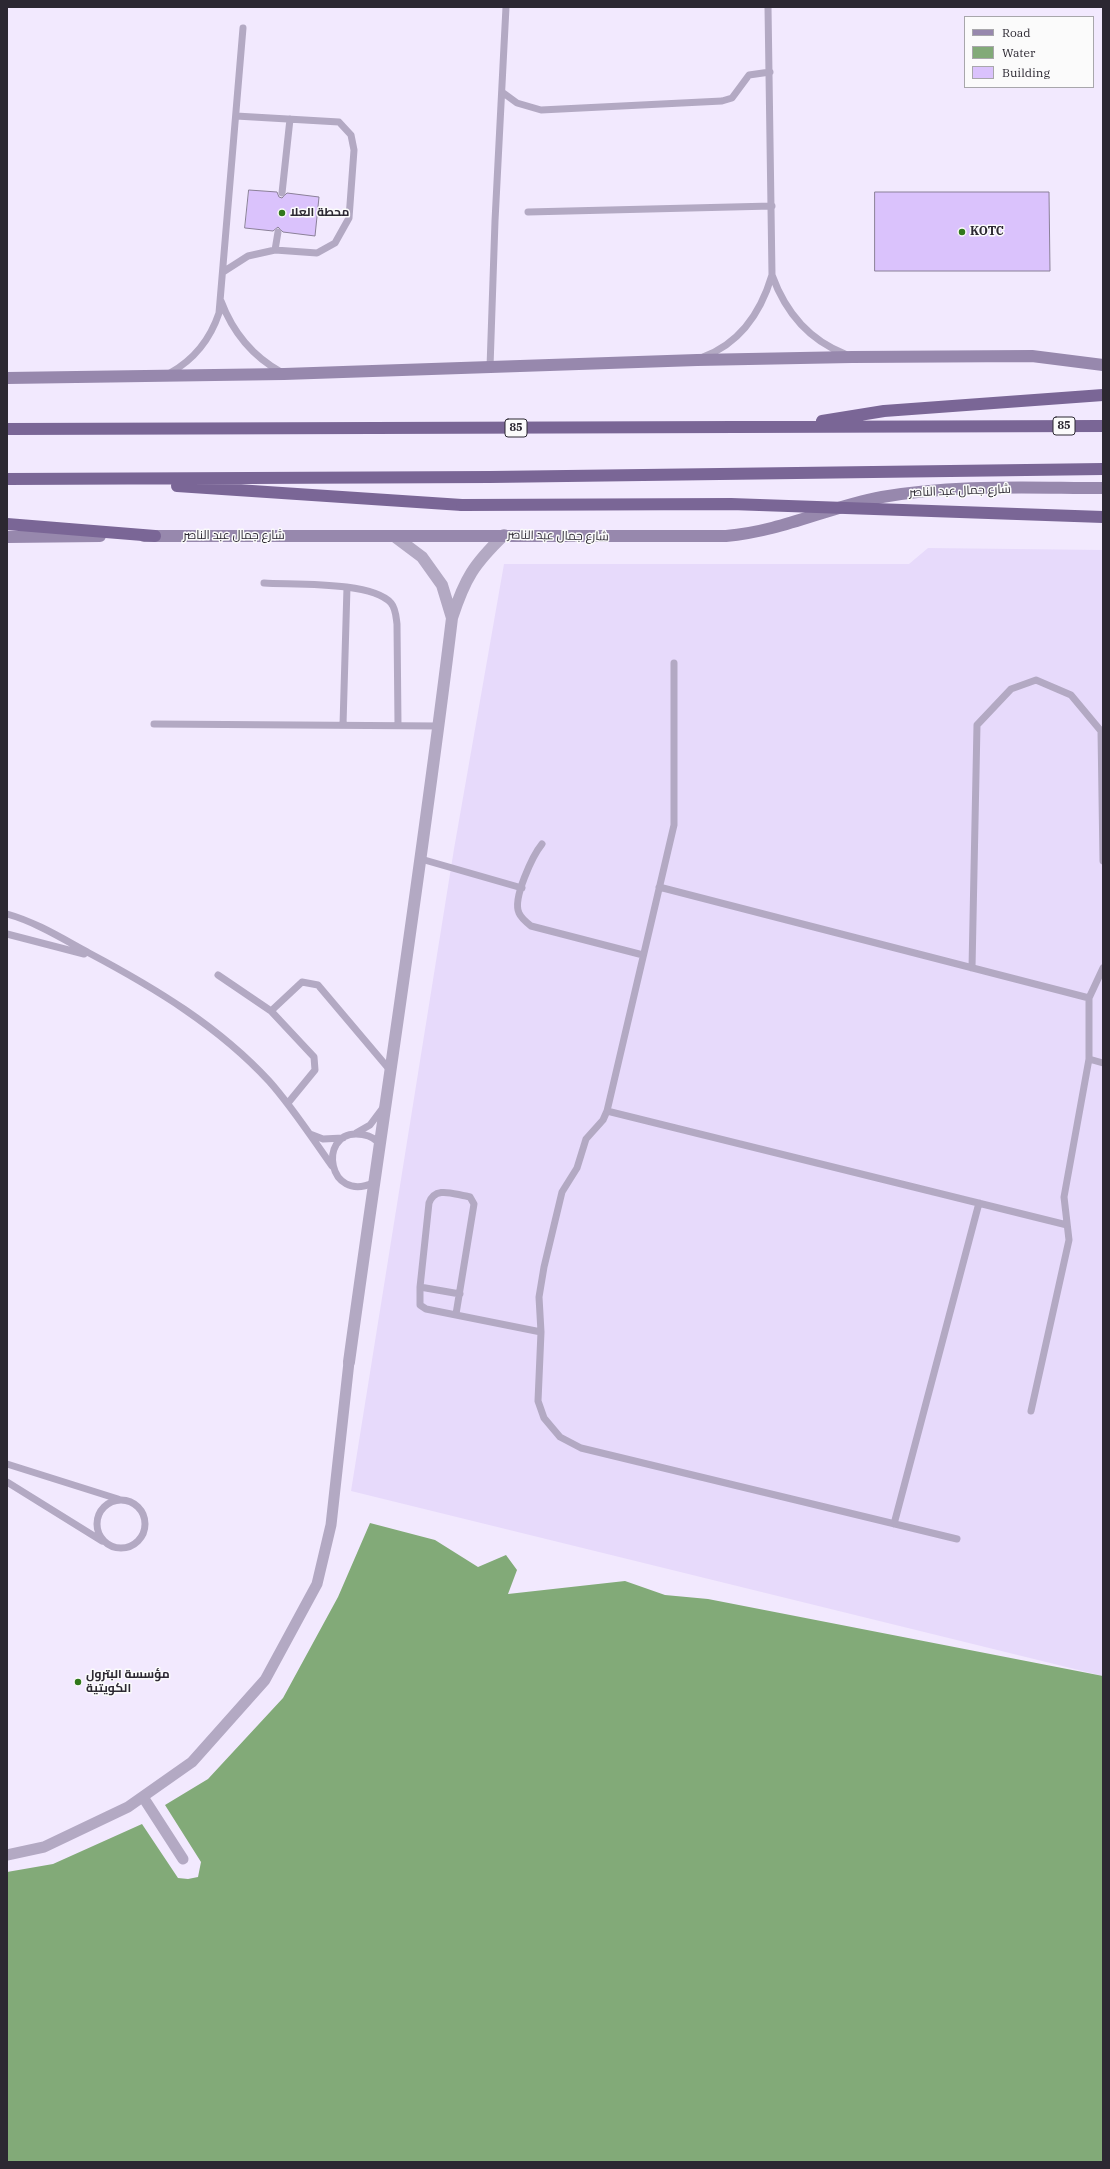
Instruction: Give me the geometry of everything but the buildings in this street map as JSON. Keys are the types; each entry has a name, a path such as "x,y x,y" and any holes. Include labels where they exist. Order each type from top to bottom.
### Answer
{"highway":[{"path":"782,427 884,411 1103,394"},
{"name":"85","path":"7,429 1103,426"},
{"name":"شارع جمال عبد الناصر","path":"7,479 490,477 1103,469"},
{"path":"86,479 462,505 731,504 1103,517"},
{"path":"7,524 155,536"}],"main road":[{"path":"7,378 284,374 697,360 852,357 1032,356 1103,365"},
{"name":"شارع جمال عبد الناصر","path":"7,537 504,535 726,536 765,531 848,505 905,493 958,489 1103,488"}],"street":[{"path":"7,1855 44,1847 128,1807 192,1762 264,1680 317,1584 331,1525 349,1362 378,1142 421,859 452,618 463,587 480,558 504,535"},
{"path":"394,536 422,557 442,585 452,618"},
{"path":"143,1796 183,1859"}],"lane":[{"path":"490,368 506,7"},
{"path":"768,7 772,275 778,291 796,320 821,342 852,357"},
{"path":"166,375 190,360 200,350 214,325 221,299 243,28"},
{"path":"502,92 517,103 541,110 722,101 732,98 748,75 770,72"},
{"path":"223,272 248,256 275,250 317,253 335,243 349,218 354,150 351,135 339,122 236,116"},
{"path":"282,193 290,120"},
{"path":"528,212 772,206"},
{"path":"275,250 278,232"},
{"path":"697,360 712,354 727,345 751,322 760,307 772,275"},
{"path":"221,299 230,323 247,346 258,357 284,374"},
{"path":"264,583 365,589 385,598 392,604 396,614 398,725"},
{"path":"343,725 347,587"},
{"path":"674,663 674,825 607,1111 603,1120 586,1139 577,1168 562,1192 544,1267 539,1297 541,1332 538,1401 544,1418 560,1437 581,1448 957,1540"},
{"path":"972,968 977,725 1011,689 1036,680 1071,695 1101,731 1103,861"},
{"path":"154,724 439,726"},
{"path":"542,844 527,870 518,904 518,912 531,926 643,955"},
{"path":"421,859 522,888"},
{"path":"659,887 1089,998"},
{"path":"7,914 38,926 146,984 204,1023 250,1062 288,1103 332,1166 337,1176 345,1183 354,1187 365,1186 373,1183"},
{"path":"7,934 98,958"},
{"path":"1032,1411 1070,1240 1064,1197 1089,1059 1089,998 1103,968"},
{"path":"218,975 271,1011 314,1057 315,1070 288,1103"},
{"path":"271,1011 302,982 318,985 389,1069"},
{"path":"1089,1059 1103,1063"},
{"path":"308,1133 324,1139 343,1138 370,1125 378,1116 383,1106"},
{"path":"607,1111 1067,1225"},
{"path":"353,1134 363,1134 378,1142"},
{"path":"332,1166 334,1151 343,1138"},
{"path":"456,1314 474,1204 470,1197 444,1192 436,1194 429,1203 419,1302 423,1307 456,1314 541,1332"},
{"path":"894,1524 979,1203"},
{"path":"420,1287 460,1294"},
{"path":"7,1464 121,1500 130,1501 138,1506 144,1514 146,1523 144,1533 139,1541 131,1547 113,1547 7,1482"},
{"path":"104,1542 98,1530 98,1515 104,1507 111,1502 121,1500"}],"shaded area":[{"path":"928,548 1103,550 1103,1676 351,1491 454,849 504,564 909,564"}],"water":[{"path":"370,1523 435,1540 478,1567 506,1555 517,1570 508,1594 625,1581 665,1595 708,1599 1103,1676 1103,2162 7,2162 7,1872 53,1864 142,1824 178,1878 188,1879 198,1877 201,1862 165,1805 208,1779 283,1698 338,1597"}],"place":[{"name":"محطة العلا","path":"282,213"},
{"name":"KOTC","path":"962,232"},
{"name":"مؤسسة البترول الكويتية","path":"78,1682"}]}
